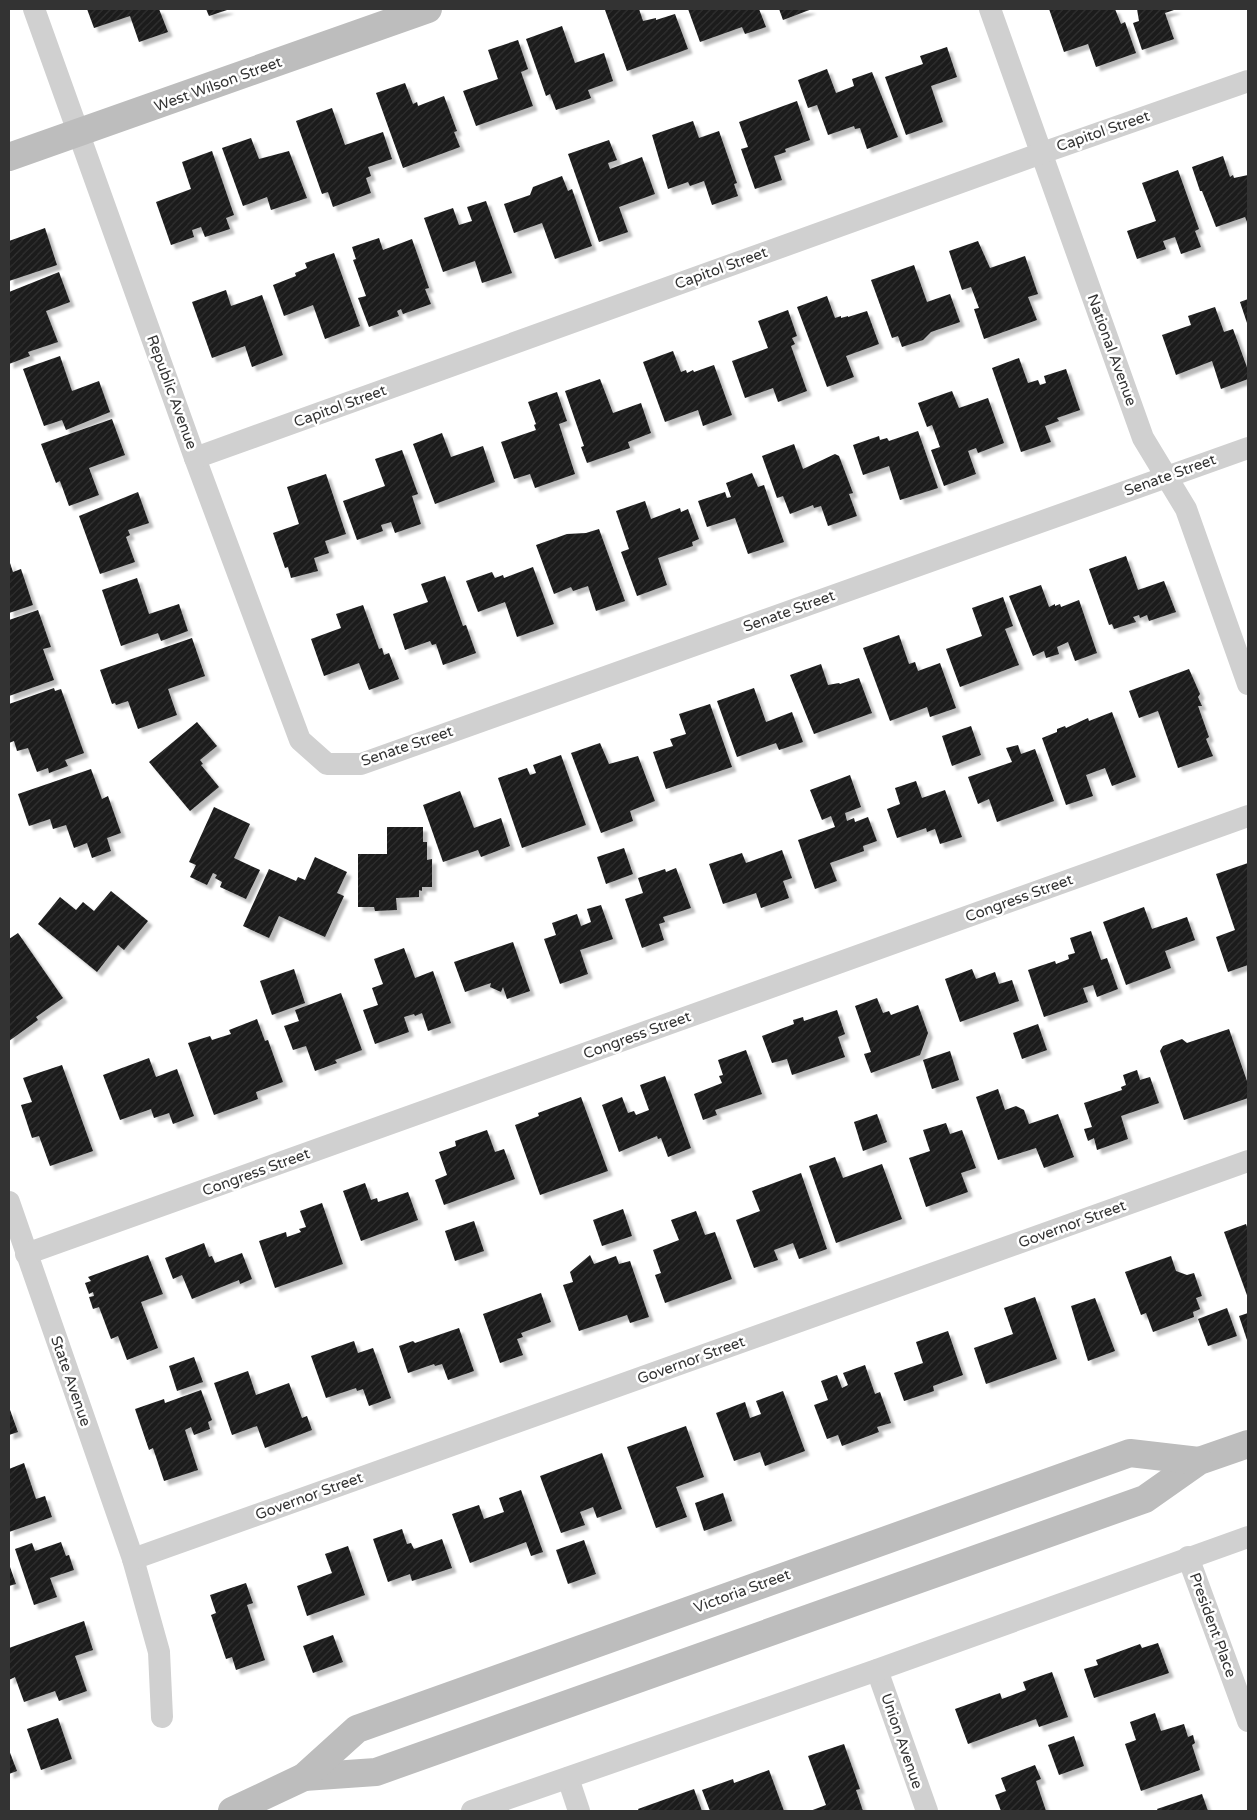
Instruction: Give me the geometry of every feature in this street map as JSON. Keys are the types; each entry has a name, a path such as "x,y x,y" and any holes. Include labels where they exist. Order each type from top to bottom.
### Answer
{"main road":[{"name":"West Wilson Street","path":"9,157 428,9"},
{"name":"Victoria Street","path":"304,1777 376,1772 1144,1499 1199,1461 1248,1444"},
{"name":"Victoria Street","path":"232,1811 304,1777 357,1729 1130,1453 1199,1461"}],"street":[{"name":"Republic Avenue","path":"34,9 195,458 300,740 327,764"},
{"name":"National Avenue","path":"990,9 1143,438 1186,509 1248,684"},
{"name":"Capitol Street","path":"195,458 1042,153 1248,81"},
{"name":"Senate Street","path":"327,764 361,764 1248,448"},
{"name":"Congress Street","path":"26,1254 1248,816"},
{"name":"Governor Street","path":"133,1559 1248,1161"},
{"name":"State Avenue","path":"9,1202 133,1559 159,1652 162,1717"},
{"path":"472,1811 877,1670 1248,1537"},
{"name":"President Place","path":"1188,1557 1248,1721"},
{"name":"Union Avenue","path":"877,1670 927,1811"},
{"path":"568,1778 579,1811"}],"building":[{"path":"87,9 159,9 168,32 139,42 130,16 94,28"},
{"path":"206,9 230,9 209,16"},
{"path":"639,9 643,21 656,18 656,20 675,14 688,49 627,71 605,10"},
{"path":"688,9 759,9 766,27 745,34 742,27 700,42"},
{"path":"779,9 812,9 783,20"},
{"path":"1049,9 1115,9 1121,24 1125,22 1136,53 1096,67 1088,44 1064,52"},
{"path":"1137,9 1177,9 1165,13 1174,39 1142,50 1133,23 1139,21"},
{"path":"562,26 575,63 604,53 613,81 588,90 591,98 556,110 550,94 546,96 526,39"},
{"path":"518,40 528,69 521,72 533,106 476,126 463,91 498,79 488,50"},
{"path":"947,47 957,77 931,86 943,122 906,135 885,77 923,64 920,56"},
{"path":"827,69 836,93 854,86 852,79 872,72 898,137 867,149 860,128 855,129 854,126 828,135 817,105 808,108 798,80"},
{"path":"405,83 413,104 417,102 418,106 444,96 457,131 454,132 460,147 403,168 376,93"},
{"path":"797,101 810,140 785,149 786,152 774,156 782,180 755,189 741,149 748,147 739,122"},
{"path":"332,108 345,145 383,132 392,159 368,167 371,176 366,178 371,193 333,207 328,192 322,194 296,121"},
{"path":"693,121 699,138 719,131 737,183 734,184 738,196 712,205 704,181 690,186 688,182 668,189 652,135"},
{"path":"251,138 259,159 289,151 307,198 271,210 267,197 243,206 222,148"},
{"path":"609,140 617,160 608,163 610,169 642,157 655,194 619,207 628,232 599,242 568,154"},
{"path":"212,151 234,215 226,218 230,229 205,237 201,227 192,230 194,237 171,245 156,202 191,189 182,162"},
{"path":"1223,156 1230,177 1233,175 1234,178 1248,175 1248,224 1245,217 1216,227 1202,191 1200,191 1192,167"},
{"path":"1178,170 1199,229 1195,231 1201,247 1181,254 1175,237 1163,241 1166,249 1137,259 1127,231 1156,221 1142,183"},
{"path":"562,176 568,191 572,189 592,246 555,259 542,223 514,233 504,204 530,195 533,187"},
{"path":"486,201 512,273 482,283 475,261 443,272 424,218 453,208 459,225 472,221 467,207"},
{"path":"45,228 57,265 9,281 9,241"},
{"path":"379,238 383,250 412,239 429,288 425,289 431,304 403,314 401,309 397,311 399,316 369,327 358,298 366,296 353,260 356,259 352,247"},
{"path":"978,241 990,268 1025,256 1038,294 1028,297 1037,320 984,339 974,309 979,308 971,287 962,290 949,251"},
{"path":"334,253 360,326 325,339 313,305 284,316 273,285 296,276 295,273 307,268 305,263"},
{"path":"914,265 927,302 950,294 960,322 931,332 923,340 902,347 898,336 892,338 871,280"},
{"path":"59,272 70,302 46,311 58,342 28,352 30,356 9,364 9,292"},
{"path":"226,290 231,306 262,295 283,355 252,367 245,346 212,358 192,302"},
{"path":"827,296 835,318 841,316 841,318 848,317 867,311 879,344 846,356 854,377 827,387 797,307"},
{"path":"1248,299 1248,326 1240,302"},
{"path":"1215,307 1224,332 1233,329 1248,370 1248,379 1221,389 1212,361 1176,375 1162,335 1191,325 1188,316"},
{"path":"788,310 797,336 792,338 795,344 791,346 807,391 778,402 773,388 745,398 732,361 768,348 758,321"},
{"path":"673,351 681,372 686,370 687,373 693,370 694,372 714,365 732,415 703,426 698,410 665,422 643,362"},
{"path":"60,356 72,391 99,381 110,412 66,430 62,420 44,426 23,369"},
{"path":"1019,358 1028,383 1038,380 1040,385 1046,383 1044,376 1066,369 1080,410 1057,418 1059,421 1045,426 1051,442 1021,452 992,368"},
{"path":"600,379 613,413 641,403 651,433 628,442 630,448 587,463 581,447 584,446 565,391"},
{"path":"952,391 959,408 988,398 1004,443 978,453 976,448 968,451 976,474 944,486 931,450 940,447 932,425 927,427 918,403"},
{"path":"557,392 567,421 559,424 575,474 535,488 530,474 514,479 501,442 536,430 534,425 536,424 528,402"},
{"path":"112,419 125,455 89,468 99,495 69,506 60,481 56,483 41,444"},
{"path":"918,431 938,488 900,500 889,466 863,475 853,445 879,436 880,440 887,438 889,441"},
{"path":"442,433 451,457 483,446 495,482 435,504 413,444"},
{"path":"794,444 803,469 835,454 839,456 853,493 849,494 857,516 828,526 821,506 814,508 813,505 790,514 783,496 777,498 762,456"},
{"path":"402,450 418,494 412,496 421,524 395,533 391,522 381,525 383,531 357,540 343,501 385,486 375,459"},
{"path":"752,473 758,487 764,485 784,542 748,554 735,518 707,527 698,501 725,492 727,498 731,497 726,483"},
{"path":"326,474 346,534 325,541 329,553 314,558 318,571 291,578 288,567 285,568 273,533 299,524 287,487"},
{"path":"138,492 149,523 128,530 130,535 126,537 135,562 100,574 79,516"},
{"path":"645,501 651,519 680,508 681,512 688,509 699,539 692,542 693,546 658,558 667,585 637,596 621,552 629,549 616,511"},
{"path":"599,529 625,601 596,611 588,586 573,591 571,587 554,594 536,545 567,534 586,533"},
{"path":"1126,556 1138,590 1164,581 1176,612 1149,621 1147,615 1140,618 1139,615 1133,617 1136,622 1114,629 1112,624 1109,625 1089,569"},
{"path":"9,560 13,572 21,569 33,605 9,613"},
{"path":"533,567 554,624 517,637 505,602 478,612 466,581 492,572 495,578 503,575 504,578"},
{"path":"445,576 463,626 466,625 476,653 443,665 436,644 432,645 430,641 405,650 393,614 428,602 421,584"},
{"path":"137,578 149,614 179,604 188,631 161,641 158,633 121,646 102,590"},
{"path":"1041,585 1049,607 1060,604 1061,607 1079,600 1097,653 1075,661 1068,642 1057,647 1059,654 1046,658 1044,651 1033,656 1009,596"},
{"path":"1003,597 1013,626 1005,629 1019,665 960,687 946,649 982,636 972,608"},
{"path":"363,605 379,649 382,648 384,655 389,653 399,679 369,690 359,663 324,676 311,639 341,628 336,614"},
{"path":"38,610 51,647 43,649 54,680 9,696 9,620"},
{"path":"899,635 909,664 915,662 918,671 940,663 956,708 930,717 927,707 890,721 863,648"},
{"path":"192,638 205,676 168,689 177,715 138,729 128,701 116,705 115,703 112,704 100,670"},
{"path":"821,664 828,685 840,684 859,678 872,713 814,734 790,675"},
{"path":"1189,669 1200,694 1198,697 1202,706 1198,706 1209,737 1206,739 1213,756 1178,768 1158,711 1139,718 1129,691"},
{"path":"54,688 55,691 61,689 84,753 65,760 68,766 49,773 48,768 37,772 28,748 17,751 14,741 9,743 9,704"},
{"path":"754,688 766,722 792,712 803,742 779,750 776,743 737,757 717,701"},
{"path":"710,704 732,767 666,789 653,752 673,746 670,739 686,734 679,714"},
{"path":"1112,712 1136,777 1112,786 1105,768 1086,775 1093,796 1066,805 1042,738 1057,732 1057,729 1065,726 1066,728 1088,718 1089,721"},
{"path":"197,722 217,746 200,760 203,764 201,765 219,787 190,811 149,762"},
{"path":"971,726 981,755 952,766 942,736"},
{"path":"600,743 609,764 638,756 655,801 630,811 633,821 601,833 571,753"},
{"path":"1018,745 1021,754 1035,749 1054,801 997,822 989,799 978,804 968,777 1012,762 1006,748"},
{"path":"561,755 586,825 522,848 498,778 527,768 530,775 536,773 533,765"},
{"path":"91,769 102,799 108,796 121,833 107,838 111,851 92,858 87,843 74,848 66,825 53,829 50,819 29,826 18,794"},
{"path":"850,775 861,807 845,813 847,821 854,818 855,822 868,817 877,841 863,846 864,851 830,863 837,881 815,889 798,840 835,827 831,816 822,820 810,790"},
{"path":"916,781 922,798 945,790 962,837 940,844 935,829 927,832 926,828 897,838 887,809 900,804 895,788"},
{"path":"460,791 474,828 501,818 510,846 481,857 478,850 443,862 423,805"},
{"path":"214,807 250,824 234,858 260,870 246,899 220,887 222,882 215,878 217,875 213,873 207,885 190,877 196,865 189,862"},
{"path":"387,827 423,827 423,842 427,842 427,860 432,859 432,887 422,887 422,891 419,890 419,897 396,898 397,910 375,911 374,907 358,907 358,854 387,854"},
{"path":"624,848 633,874 606,884 597,857"},
{"path":"782,850 792,878 783,881 789,898 761,908 756,893 723,904 709,864 742,853 746,863"},
{"path":"315,857 347,872 337,893 344,896 325,937 279,916 269,938 243,926 269,869 296,881 298,877 305,880"},
{"path":"1248,863 1248,965 1228,972 1216,937 1235,930 1216,874"},
{"path":"676,868 691,908 663,917 665,922 659,924 664,940 642,948 625,899 643,893 638,878 665,869 666,872"},
{"path":"111,891 148,921 124,950 118,945 97,972 38,924 60,897 76,910 83,902 94,911"},
{"path":"601,905 613,939 580,950 588,974 560,984 544,939 556,935 552,923 577,914 581,926 591,922 587,909"},
{"path":"1144,907 1152,929 1187,917 1195,940 1165,951 1171,968 1126,985 1103,922"},
{"path":"1091,931 1101,960 1107,958 1118,989 1097,997 1093,985 1083,988 1088,1002 1044,1017 1028,970 1055,961 1056,964 1069,959 1068,955 1075,953 1070,938"},
{"path":"18,933 63,998 36,1017 38,1020 9,1041 9,939"},
{"path":"513,942 530,991 507,999 503,987 501,992 490,987 491,983 465,992 454,962"},
{"path":"404,948 415,978 433,971 451,1023 428,1031 422,1013 415,1016 414,1014 404,1017 409,1032 375,1044 363,1010 378,1005 372,988 383,984 374,959"},
{"path":"294,969 305,1003 272,1015 260,981"},
{"path":"972,969 976,979 995,972 999,984 1012,980 1019,1001 960,1022 945,979"},
{"path":"341,993 362,1050 335,1060 337,1063 315,1071 306,1046 293,1050 284,1026 299,1021 295,1010"},
{"path":"877,998 883,1013 889,1011 891,1015 918,1005 928,1033 920,1055 871,1073 864,1054 871,1052 855,1006"},
{"path":"837,1010 845,1034 838,1037 845,1057 792,1075 787,1059 772,1063 762,1036 794,1024 793,1020 803,1017 804,1021"},
{"path":"257,1019 265,1041 268,1040 283,1082 256,1092 258,1099 214,1115 188,1043 210,1036 212,1040 231,1034 229,1030"},
{"path":"1038,1024 1047,1050 1022,1059 1013,1033"},
{"path":"1229,1029 1248,1084 1248,1098 1184,1120 1160,1051 1163,1046 1182,1039 1187,1043"},
{"path":"746,1050 762,1094 715,1110 717,1115 703,1120 694,1094 722,1083 719,1076 723,1075 718,1060"},
{"path":"950,1051 959,1080 932,1089 923,1060"},
{"path":"149,1058 156,1077 177,1069 194,1116 173,1124 169,1113 154,1118 151,1109 120,1120 103,1075"},
{"path":"62,1065 93,1151 50,1166 39,1136 32,1138 21,1105 32,1102 23,1078"},
{"path":"1137,1070 1140,1080 1150,1077 1159,1103 1121,1116 1128,1139 1097,1150 1094,1138 1088,1141 1084,1129 1092,1127 1084,1103 1122,1090 1121,1087 1126,1085 1123,1075"},
{"path":"665,1076 691,1148 668,1157 661,1138 658,1139 657,1136 619,1152 602,1105 622,1097 628,1113 634,1111 636,1115 649,1110 640,1085"},
{"path":"998,1089 1005,1110 1016,1106 1024,1110 1029,1124 1058,1114 1074,1157 1044,1168 1036,1148 998,1160 976,1097"},
{"path":"581,1097 608,1171 540,1195 515,1125 539,1116 538,1113"},
{"path":"877,1114 887,1142 863,1151 854,1122"},
{"path":"946,1123 950,1134 962,1130 976,1168 961,1173 968,1192 926,1207 909,1158 930,1151 923,1130"},
{"path":"487,1130 495,1152 504,1149 515,1179 444,1205 435,1180 447,1175 439,1152 456,1146 455,1141"},
{"path":"835,1157 843,1178 882,1164 902,1219 836,1243 809,1166"},
{"path":"801,1173 827,1249 799,1259 793,1243 774,1250 778,1260 754,1268 736,1220 760,1211 752,1191"},
{"path":"365,1183 371,1200 377,1198 378,1202 408,1192 418,1220 361,1241 343,1191"},
{"path":"322,1203 343,1264 275,1288 259,1241 286,1232 287,1237 301,1232 299,1229 306,1227 300,1211"},
{"path":"623,1209 632,1236 602,1246 593,1220"},
{"path":"696,1211 705,1235 715,1232 732,1279 665,1303 655,1275 661,1273 653,1250 679,1240 671,1220"},
{"path":"474,1221 484,1251 455,1261 445,1231"},
{"path":"1246,1224 1248,1230 1248,1298 1224,1232"},
{"path":"204,1243 209,1257 212,1256 215,1263 242,1253 252,1279 240,1284 239,1280 192,1299 182,1275 173,1279 165,1258"},
{"path":"148,1255 163,1294 141,1302 158,1348 127,1360 118,1336 111,1339 99,1307 93,1309 89,1297 94,1296 93,1292 89,1294 85,1283 91,1281 88,1277"},
{"path":"590,1255 594,1264 616,1256 619,1264 630,1261 649,1317 630,1323 627,1315 579,1331 563,1285 573,1282 570,1272"},
{"path":"1171,1256 1176,1271 1187,1275 1194,1273 1202,1296 1196,1298 1200,1309 1193,1312 1194,1317 1153,1332 1146,1313 1141,1315 1125,1272"},
{"path":"541,1293 551,1322 521,1333 523,1337 517,1339 523,1355 500,1363 483,1314"},
{"path":"1035,1297 1057,1359 986,1384 974,1348 1013,1334 1004,1308"},
{"path":"1095,1298 1115,1351 1088,1361 1071,1306"},
{"path":"1227,1308 1237,1336 1208,1346 1198,1319"},
{"path":"1248,1313 1248,1343 1239,1316"},
{"path":"459,1328 474,1371 448,1380 442,1364 435,1366 434,1364 408,1373 399,1346 413,1341 415,1343"},
{"path":"948,1331 963,1375 933,1386 934,1391 904,1401 894,1373 923,1363 916,1342"},
{"path":"354,1341 358,1353 373,1348 391,1398 369,1406 363,1389 357,1391 356,1388 326,1398 311,1356"},
{"path":"194,1357 203,1382 177,1391 169,1366"},
{"path":"865,1365 875,1394 880,1392 891,1423 877,1427 879,1432 842,1446 838,1435 827,1439 814,1405 828,1400 821,1381 837,1375 842,1388 848,1385 843,1373"},
{"path":"248,1371 256,1395 289,1383 302,1418 307,1416 312,1430 265,1448 257,1426 232,1435 214,1383"},
{"path":"201,1390 212,1420 208,1422 210,1429 194,1435 191,1427 185,1430 198,1470 164,1481 153,1448 149,1450 135,1409 164,1399 165,1403"},
{"path":"783,1391 805,1451 765,1466 760,1452 734,1461 716,1413 745,1402 750,1418 761,1414 756,1401"},
{"path":"9,1407 18,1432 9,1435"},
{"path":"686,1426 704,1477 676,1487 687,1517 656,1528 627,1447"},
{"path":"602,1453 622,1509 597,1518 593,1507 580,1512 585,1525 561,1533 540,1476"},
{"path":"24,1463 36,1499 45,1496 52,1517 9,1532 9,1469"},
{"path":"521,1490 543,1552 531,1556 526,1542 470,1563 452,1514 479,1505 484,1519 504,1512 499,1498"},
{"path":"723,1493 732,1521 704,1531 695,1503"},
{"path":"402,1529 407,1544 411,1543 414,1549 442,1539 452,1568 412,1581 410,1574 388,1582 373,1539"},
{"path":"584,1540 596,1574 568,1584 556,1550"},
{"path":"61,1542 66,1556 69,1555 74,1570 50,1578 57,1597 34,1605 15,1549 32,1543 35,1551"},
{"path":"348,1546 365,1595 307,1616 297,1586 332,1573 325,1554"},
{"path":"9,1564 16,1584 9,1586"},
{"path":"246,1583 253,1603 247,1605 265,1660 236,1670 232,1657 226,1659 211,1615 216,1613 210,1595"},
{"path":"84,1621 93,1650 75,1656 87,1691 59,1701 55,1691 24,1702 15,1677 9,1680 9,1648"},
{"path":"333,1635 343,1662 313,1673 303,1646"},
{"path":"1158,1643 1169,1673 1094,1698 1084,1669 1098,1665 1096,1660 1140,1644 1142,1648"},
{"path":"1052,1672 1068,1717 1039,1727 1036,1719 968,1744 955,1709 1000,1693 1002,1699 1026,1690 1023,1682"},
{"path":"1155,1713 1161,1731 1184,1724 1188,1737 1193,1735 1195,1743 1192,1745 1200,1770 1141,1791 1125,1744 1136,1740 1130,1722"},
{"path":"58,1718 72,1759 41,1770 27,1729"},
{"path":"1074,1736 1084,1766 1059,1775 1048,1745"},
{"path":"844,1744 860,1789 856,1790 863,1811 810,1811 826,1805 808,1756"},
{"path":"9,1750 17,1771 9,1774"},
{"path":"1035,1765 1041,1779 1036,1781 1046,1811 1001,1811 995,1795 1006,1791 1001,1778"},
{"path":"769,1770 784,1811 710,1811 702,1790 733,1779 734,1783"},
{"path":"694,1789 702,1811 639,1811 638,1809"},
{"path":"1202,1794 1208,1811 1158,1811 1157,1809"}]}
